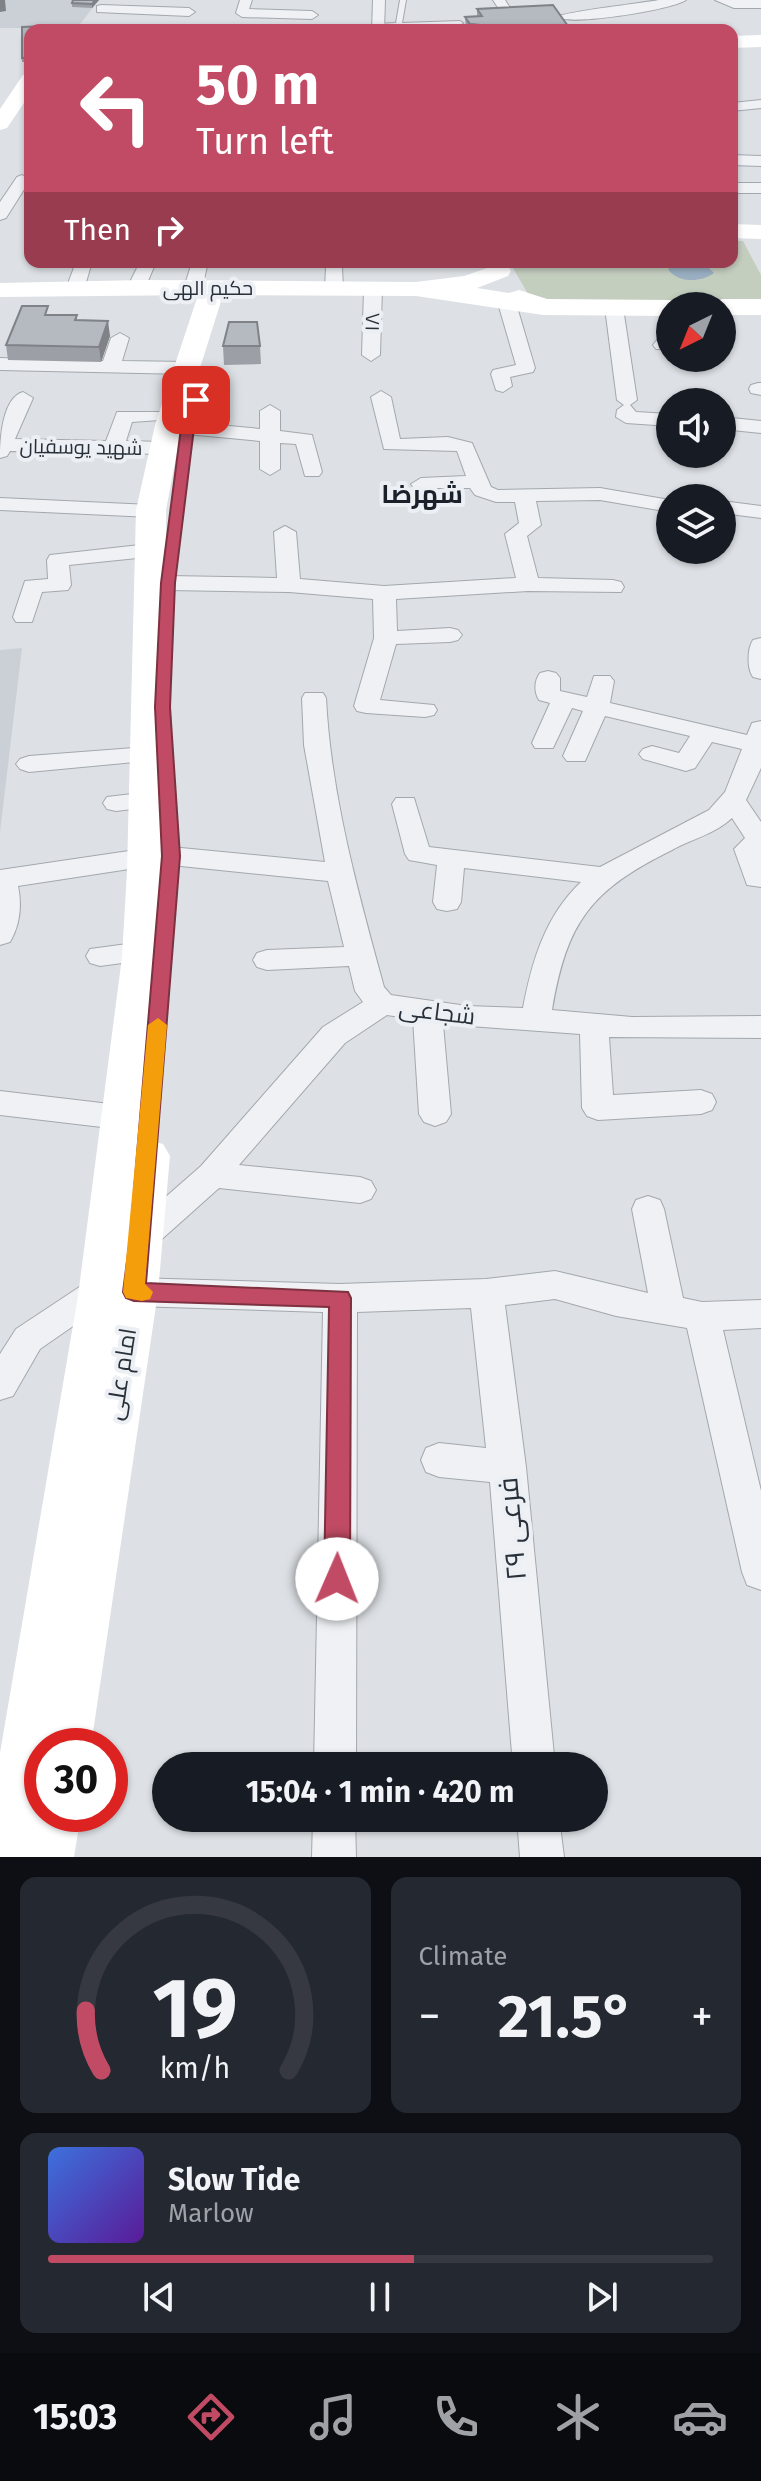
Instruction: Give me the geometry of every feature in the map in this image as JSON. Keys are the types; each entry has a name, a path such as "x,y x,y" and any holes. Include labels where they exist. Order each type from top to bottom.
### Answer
{"main road":[{"path":"738,42 761,41"},
{"path":"0,124 24,80"},
{"path":"738,231 761,232"},
{"path":"416,289 468,283 495,268"},
{"path":"500,268 507,292 543,307"},
{"name":"حکیم الهی","path":"0,290 136,288 209,281 334,278 373,289 416,289"},
{"path":"13,1857 119,1290 127,1118 142,952 160,857 133,802 135,744 168,431 209,281"},
{"name":"امام علی","path":"63,1728 119,1290 141,1238 160,857 163,707 156,548 168,431 209,281"},
{"path":"416,289 543,307 656,308"},
{"path":"736,307 761,307"},
{"path":"43,1857 47,1832"}],"street":[{"path":"246,0 242,13 312,15"},
{"path":"378,24 379,0"},
{"path":"579,0 620,9"},
{"path":"563,17 680,0"},
{"path":"721,0 734,4 761,4"},
{"path":"101,9 189,12"},
{"path":"582,16 587,24"},
{"path":"738,106 761,104"},
{"path":"738,157 761,161"},
{"path":"0,215 22,180"},
{"path":"738,188 761,188"},
{"path":"75,289 82,268"},
{"path":"136,288 145,268"},
{"name":"۱۸","path":"371,355 373,289"},
{"path":"503,386 500,374 526,368 506,300"},
{"path":"614,308 626,417 656,419"},
{"path":"352,336 372,336"},
{"path":"111,366 120,338"},
{"path":"0,364 187,368"},
{"path":"381,397 391,445 448,443 465,447 482,491 496,496 600,494 656,504"},
{"path":"1,447 23,398"},
{"path":"270,411 270,469"},
{"path":"114,447 124,416 168,431"},
{"path":"736,424 761,427"},
{"name":"شهید یوسفیان","path":"1,447 86,453 168,431 269,435 305,439 312,472"},
{"path":"421,484 479,481"},
{"path":"524,495 530,525 516,534 528,584"},
{"path":"0,504 289,585 384,593 528,584 613,587"},
{"path":"285,532 289,585"},
{"path":"24,617 33,586 60,585 58,560 156,548"},
{"path":"384,593 386,638 366,706 425,710"},
{"path":"386,638 450,635"},
{"path":"761,645 761,672"},
{"path":"536,1019 543,972 557,933 584,892 620,863 722,815 741,790 759,740 704,734 548,695 548,678"},
{"path":"576,756 597,707 602,681"},
{"name":"شجاعی","path":"314,698 316,745 341,873 370,991 382,1004 427,1013 632,1028 761,1027"},
{"path":"544,743 564,699"},
{"path":"652,754 686,763 704,734"},
{"path":"29,764 135,744"},
{"path":"733,800 760,840 747,849 757,879"},
{"path":"405,804 418,854 604,876"},
{"path":"0,935 8,904 2,879 160,857 341,873"},
{"path":"447,902 451,858"},
{"path":"100,956 142,952"},
{"path":"267,960 360,956"},
{"path":"141,1238 212,1175 334,1035 382,1004"},
{"path":"427,1013 435,1114"},
{"path":"594,1025 598,1108 701,1102"},
{"path":"0,1103 127,1118"},
{"path":"212,1175 360,1190"},
{"path":"648,1209 685,1313 761,1572"},
{"path":"0,1385 28,1339 119,1290 340,1298 486,1293 555,1285 616,1302 685,1313 761,1314"},
{"name":"فرعی ۲۹","path":"486,1293 507,1467 533,1752"},
{"path":"335,1752 340,1298"},
{"path":"439,1460 507,1467"},
{"path":"334,1832 334,1857"},
{"path":"539,1832 542,1857"}],"lane":[{"path":"399,24 403,0"},
{"path":"430,24 460,23"}],"shaded area":[{"path":"0,0 99,0 80,24 24,24 24,62 23,31 20,28 0,28"},
{"path":"22,648 0,832 0,650"}],"green space":[{"path":"738,241 743,241 761,275 761,302 736,302 736,292 656,292 656,303 562,303 528,294 513,268 738,268"}],"water":[{"path":"709,268 714,273 703,279 690,280 677,277 668,269"}],"building":[{"path":"73,0 95,0 92,4 72,3"},
{"path":"553,5 567,24 470,24 465,17 482,16 477,9"},
{"path":"22,27 24,27 22,58"},
{"path":"22,306 48,306 45,315 77,315 75,320 108,321 99,347 6,345"},
{"path":"229,322 257,322 260,346 223,346"}],"slow traffic":[{"path":"142,1292 134,1292 158,1025"}],"district":[{"name":"شهرضا","path":"422,494"}],"route":[{"path":"196,400 187,428 168,583 163,707 171,856 141,1238 134,1292 340,1298 337,1579"}]}
